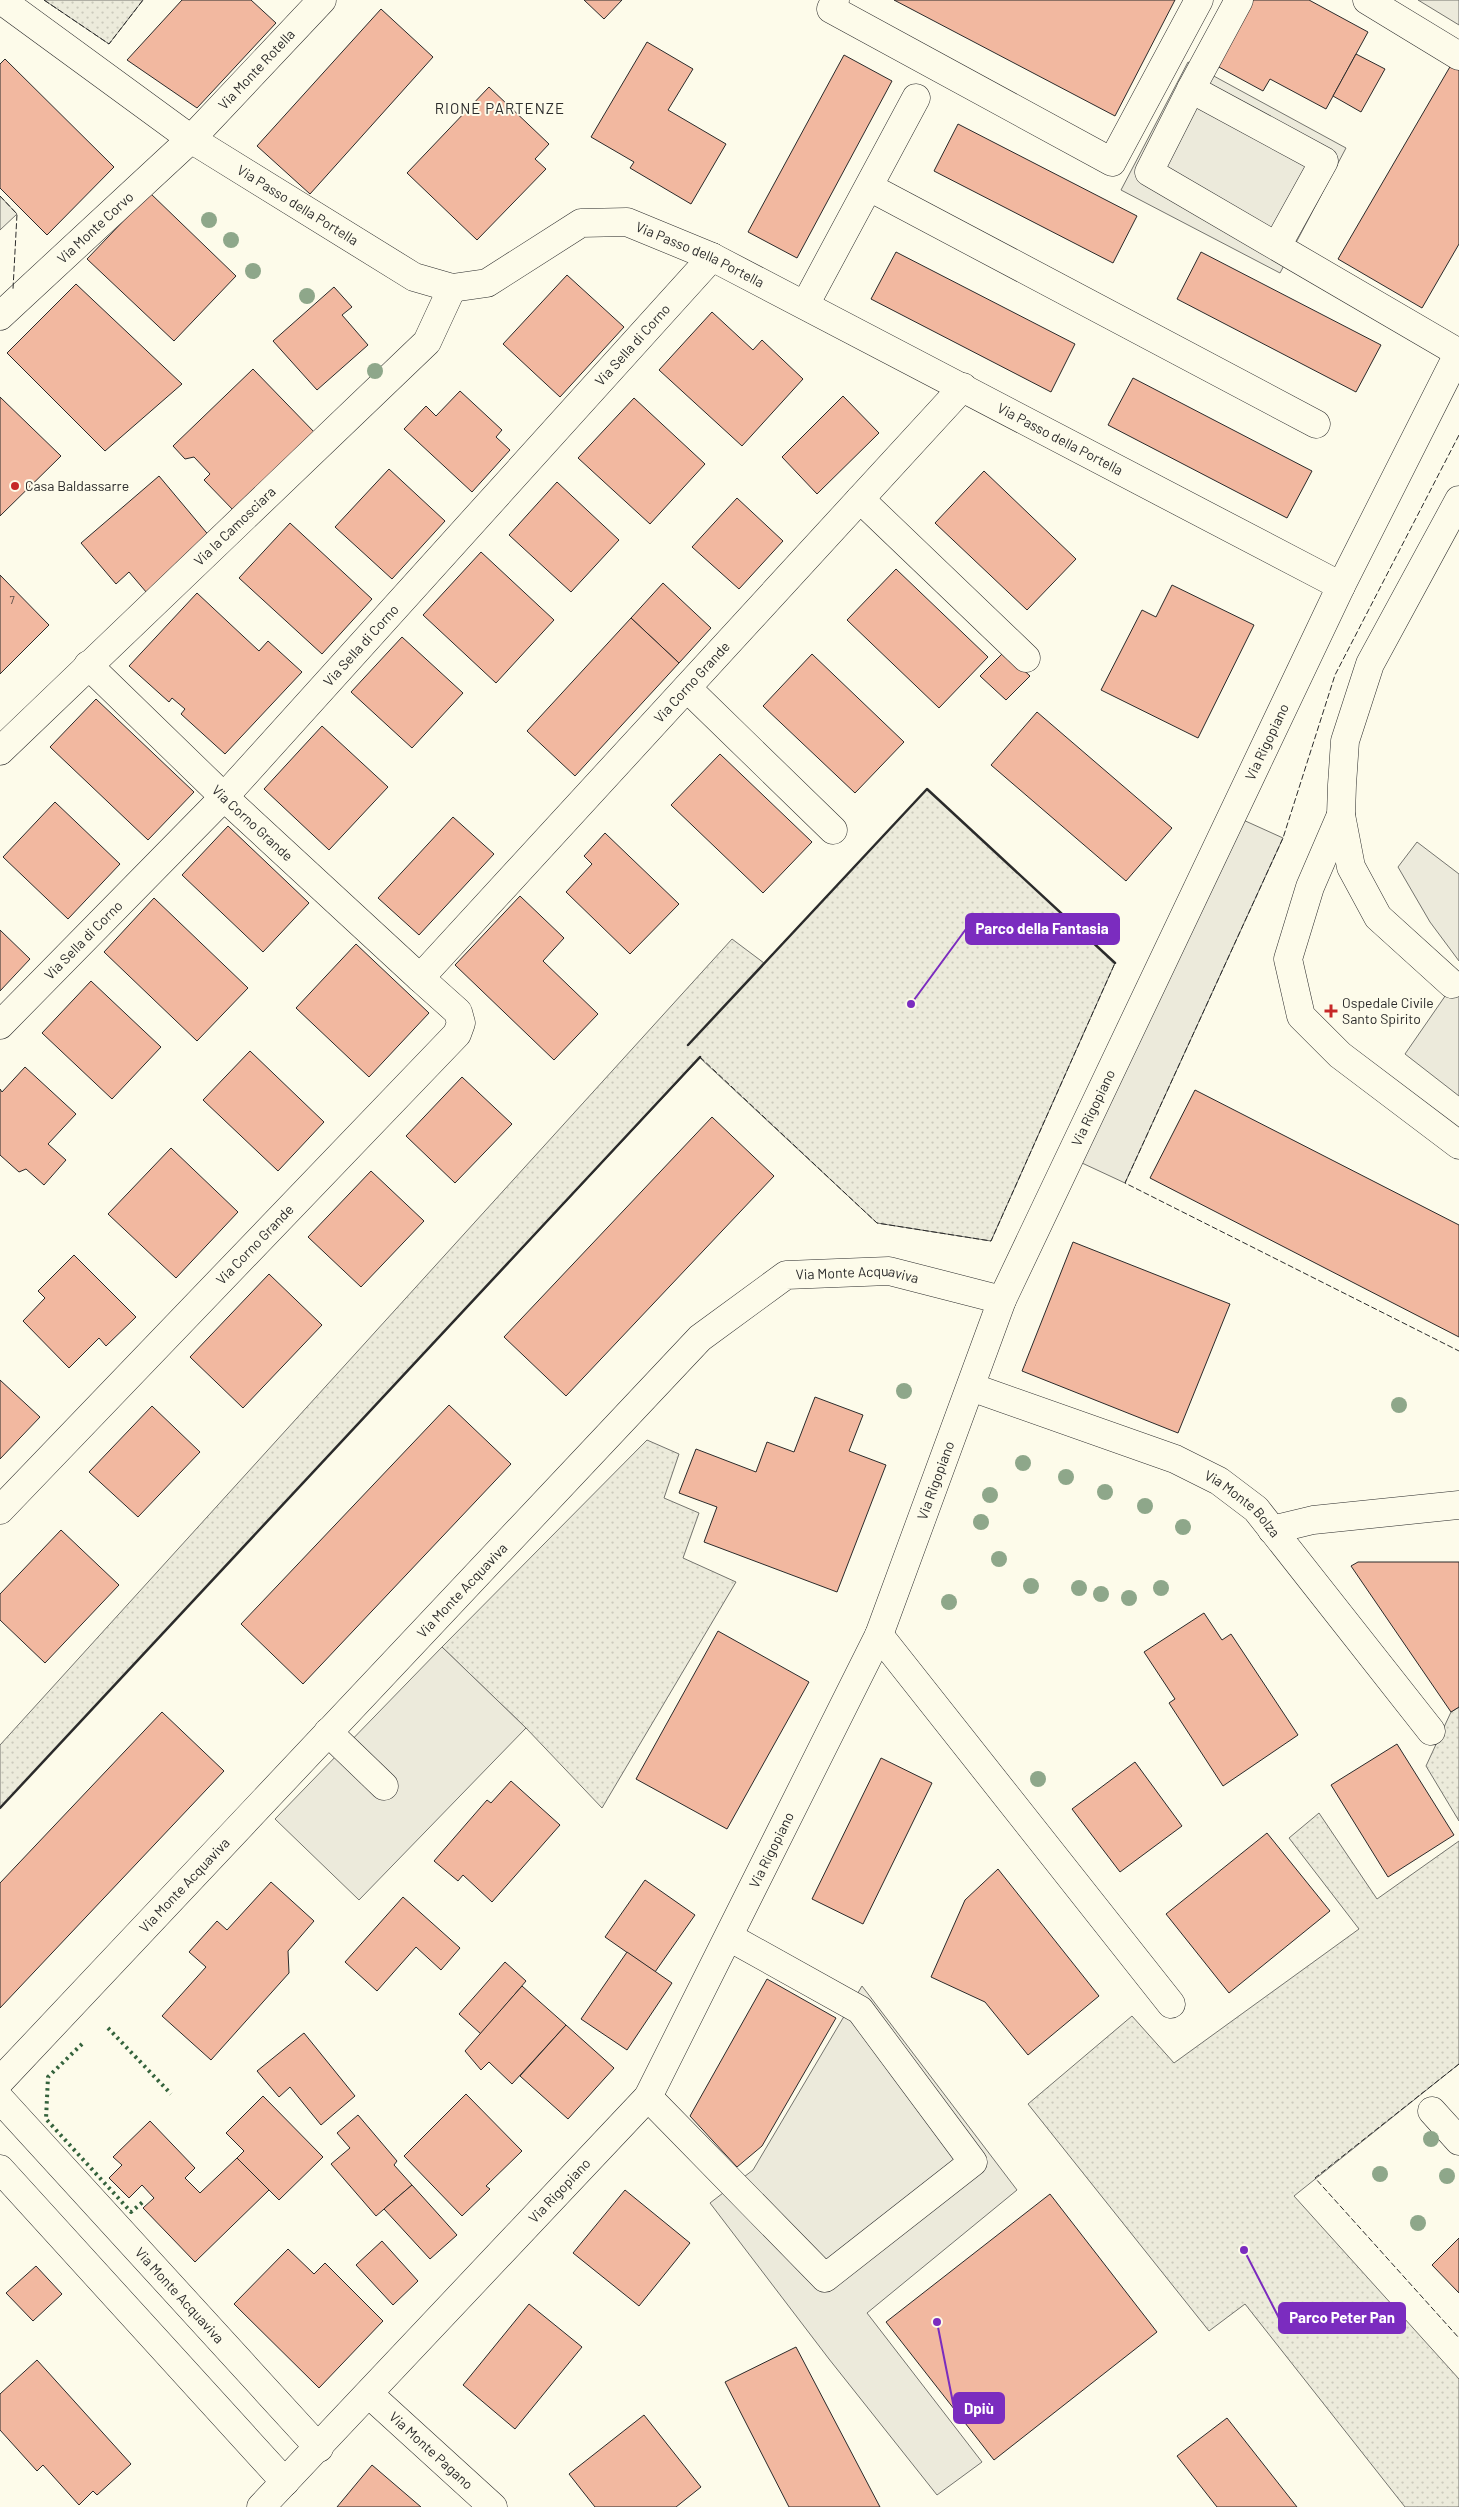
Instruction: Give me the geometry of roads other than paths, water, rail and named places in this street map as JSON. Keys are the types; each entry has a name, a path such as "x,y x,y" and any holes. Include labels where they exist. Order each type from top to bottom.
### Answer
{"street":[{"name":"Via Passo della Portella","path":"1,0 191,139 414,277 452,288 487,283 581,223 627,222 712,257 1341,586"},
{"name":"Via Monte Rotella","path":"191,139 322,0"},
{"path":"835,0 831,8 1112,162 1199,0"},
{"path":"1239,0 1149,172 1459,353"},
{"path":"1367,0 1459,56"},
{"path":"1191,89 1324,161 1277,246"},
{"path":"805,305 916,98"},
{"name":"Via Monte Corvo","path":"0,316 191,139"},
{"path":"869,187 1316,424"},
{"name":"Via Sella di Corno","path":"0,1025 224,797 712,257"},
{"name":"Via la Camosciara","path":"0,751 427,342 452,288"},
{"name":"Via Rigopiano","path":"261,2507 370,2394 648,2097 879,1635 1002,1300 1341,586 1459,353"},
{"name":"Via Corno Grande","path":"420,978 963,387"},
{"path":"860,499 1026,658"},
{"path":"1452,984 1378,917 1350,868 1341,815 1345,741 1370,664 1459,500"},
{"name":"Via Corno Grande","path":"0,1510 457,1034 461,1023 458,1012 224,797 88,665"},
{"path":"687,688 833,830"},
{"path":"1341,815 1310,887 1288,959 1301,1016 1340,1056 1459,1145"},
{"name":"Via Monte Acquaviva","path":"0,2081 700,1338 786,1275 890,1271 1002,1300"},
{"name":"Via Monte Bolza","path":"971,1387 1184,1464 1219,1480 1256,1509 1431,1731"},
{"path":"1272,1530 1313,1520 1459,1505"},
{"path":"879,1635 1171,2004"},
{"path":"328,1732 384,1786"},
{"path":"648,2097 825,2278 973,2162 860,2010 729,1937"},
{"name":"Via Monte Acquaviva","path":"0,2098 319,2448"},
{"path":"1432,2110 1459,2141"},
{"path":"0,2169 285,2482"},
{"name":"Via Monte Pagano","path":"370,2394 493,2507"}],"place":[{"name":"Casa Baldassarre","path":"15,486"},
{"name":"Parco della Fantasia","path":"911,1004"},
{"name":"Ospedale Civile Santo Spirito","path":"1331,1011"},
{"name":"Parco Peter Pan","path":"1244,2250"},
{"name":"Dpiù","path":"937,2322"}],"district":[{"name":"RIONE PARTENZE","path":"500,109"}]}
